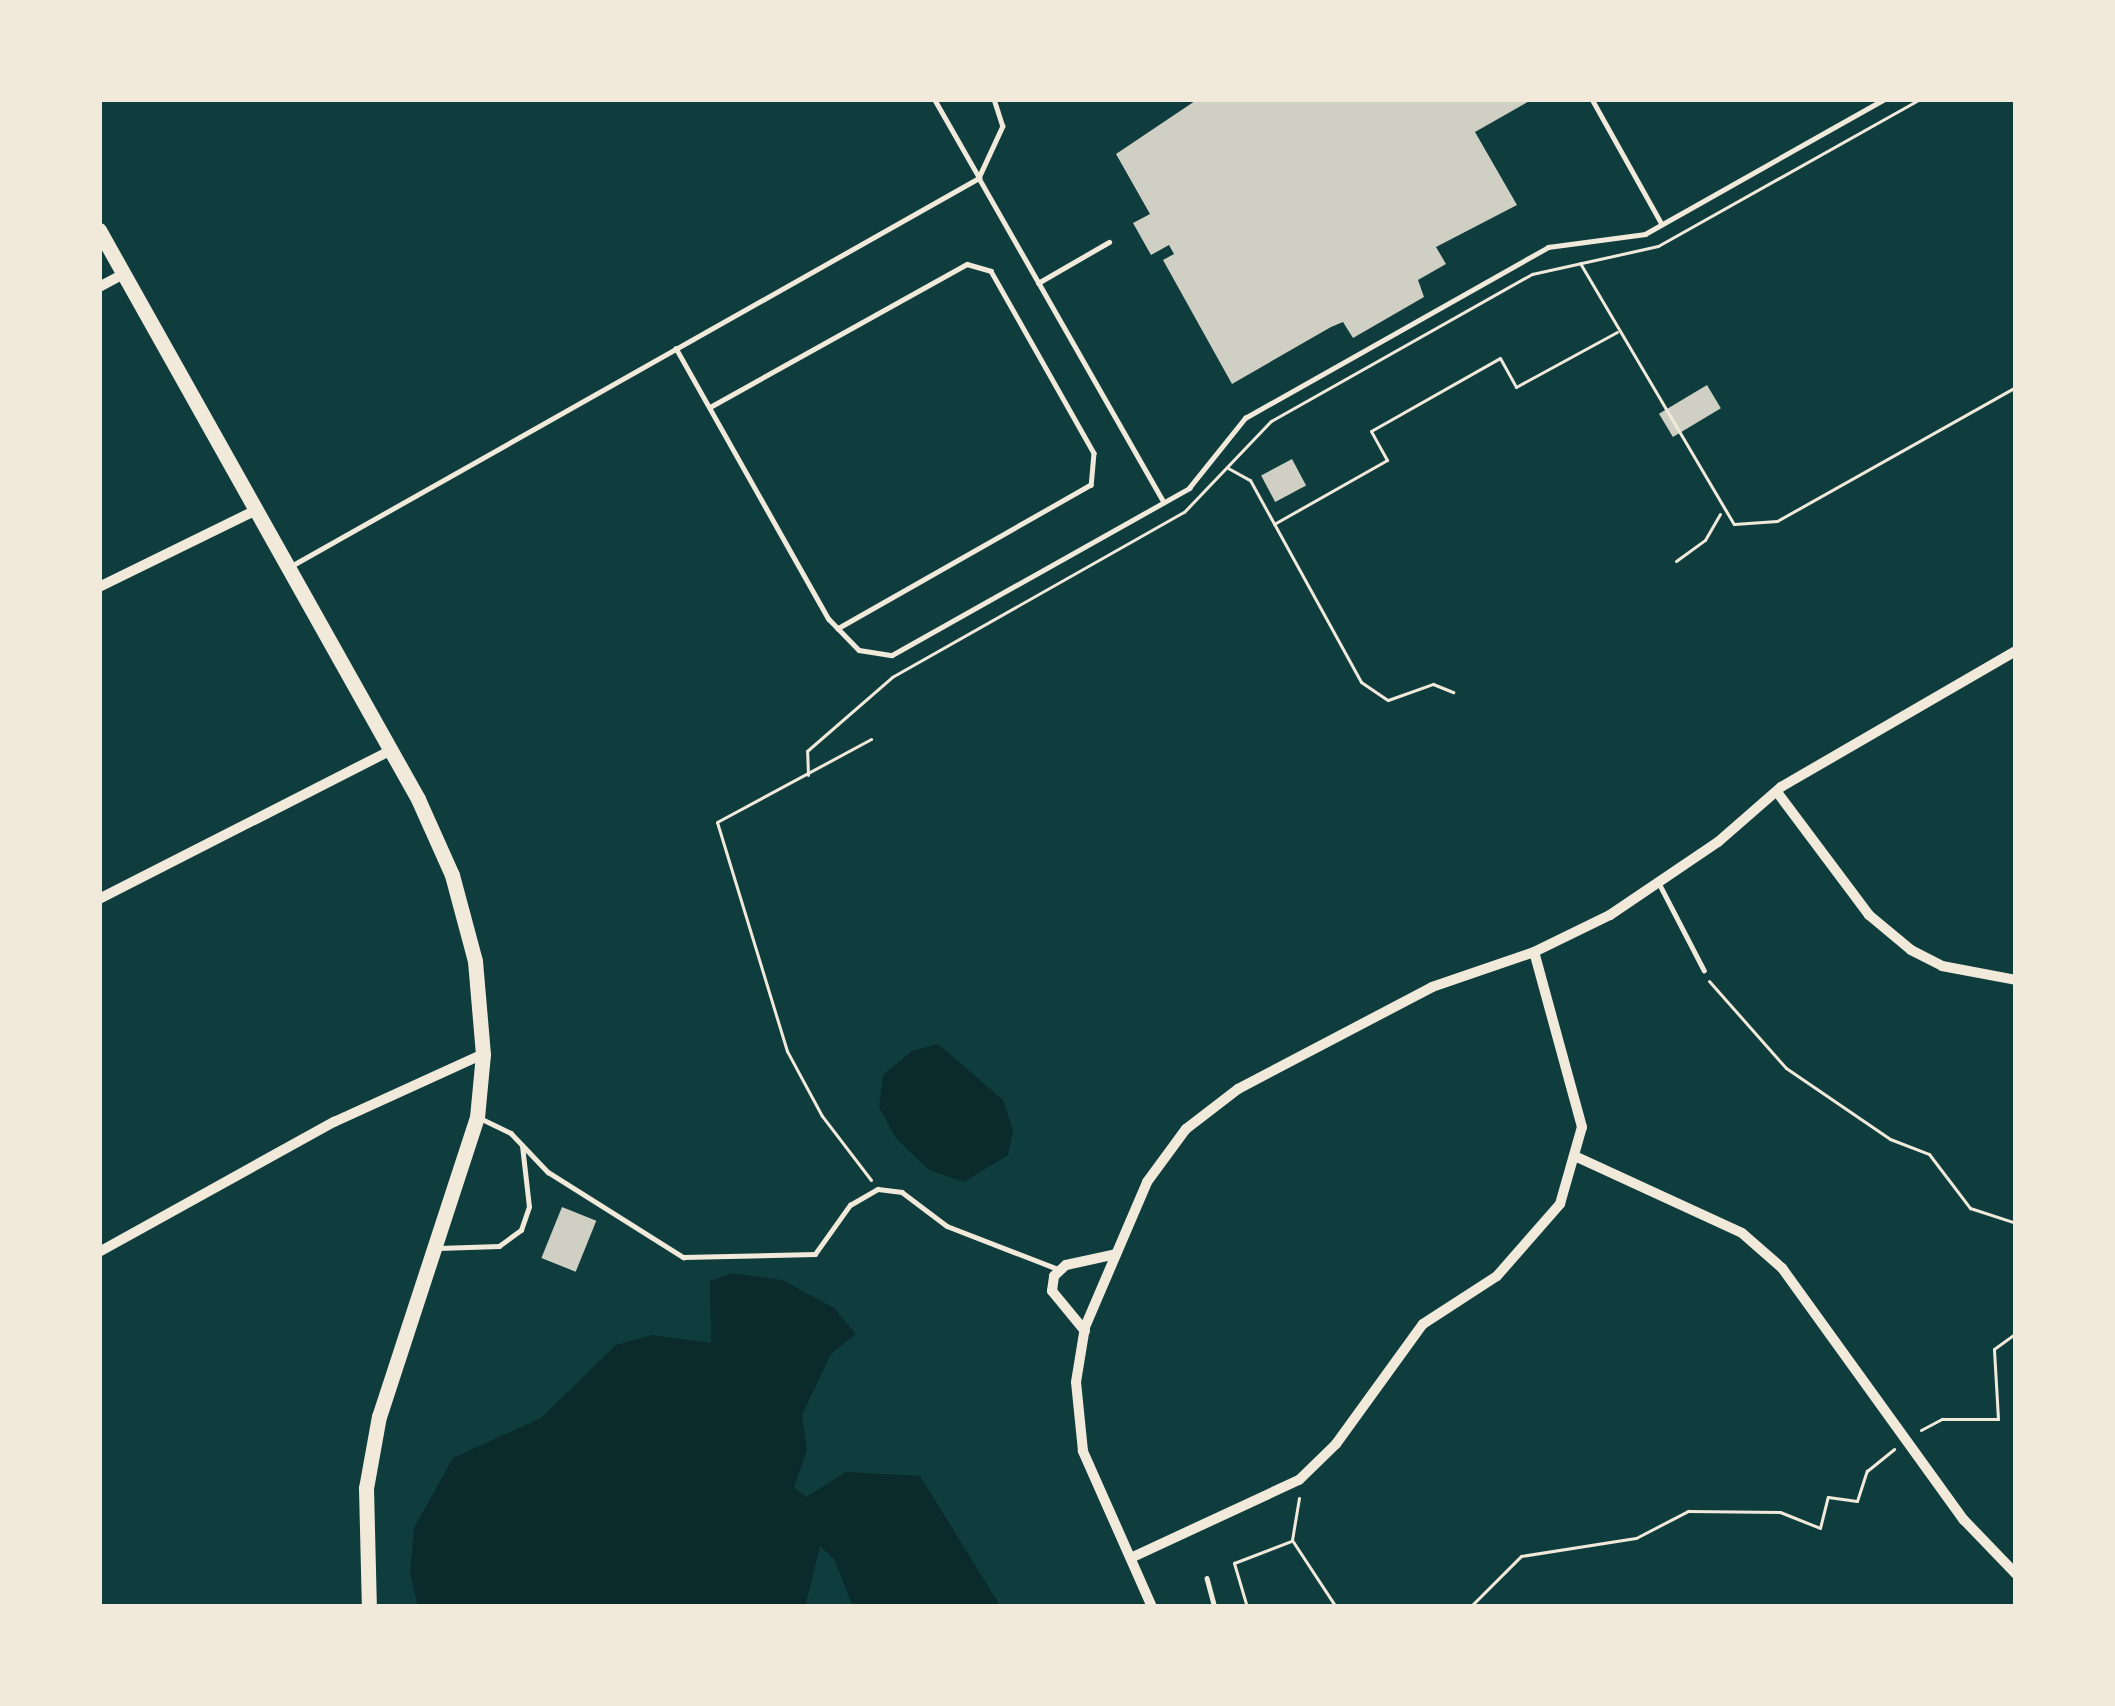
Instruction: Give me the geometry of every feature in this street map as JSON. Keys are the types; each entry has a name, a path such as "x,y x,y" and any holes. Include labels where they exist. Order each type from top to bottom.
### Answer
{"main road":[{"path":"99,230 391,750 452,874 475,961 483,1054 477,1117 438,1248 379,1416 366,1488 369,1607"}],"street":[{"path":"99,287 123,274"},
{"path":"99,587 256,510"},
{"path":"1152,1607 1135,1556 1083,1451 1076,1382 1085,1330 1116,1254 1160,1165 1186,1129 1238,1089 1432,987 1534,952 1660,885 1777,792 2016,651"},
{"path":"99,899 391,750"},
{"path":"1777,792 1869,915 1911,950 1942,966 2016,980"},
{"path":"1135,1556 1292,1486 1336,1444 1423,1324 1522,1253 1560,1204 1579,1158 1578,1089 1534,952"},
{"path":"99,1252 334,1122 483,1054"},
{"path":"1579,1158 1742,1234 1782,1268 1905,1442 2016,1574"},
{"path":"1085,1330 1052,1291 1058,1269 1116,1254"}],"lane":[{"path":"934,99 1164,502"},
{"path":"288,568 979,178 1003,126 994,99"},
{"path":"1592,99 1662,224"},
{"path":"676,348 838,629 859,650 892,655 1189,488 1245,418 1547,247 1624,240 1662,224 1885,99"},
{"path":"1038,283 1109,242"},
{"path":"710,407 967,264 991,271 1094,453 1091,485 838,629"},
{"path":"1660,885 1704,970"},
{"path":"477,1117 522,1144 548,1172 683,1257 815,1254 850,1205 878,1189 902,1192 947,1226 1058,1269"},
{"path":"438,1248 499,1246 521,1230 529,1207 522,1144"},
{"path":"1207,1578 1215,1607"}],"path":[{"path":"808,775 807,751 892,677 1184,512 1271,421 1532,274 1658,245 1920,99"},
{"path":"1579,261 1721,513 1734,524 1766,526 2016,387"},
{"path":"1274,524 1387,460 1371,431 1500,358 1516,387 1618,331"},
{"path":"1227,467 1250,480 1361,682 1388,700 1433,684 1453,692"},
{"path":"1676,561 1705,540 1721,513"},
{"path":"872,739 717,822 787,1051 822,1116 878,1189"},
{"path":"1704,970 1711,990 1786,1068 1890,1138 1929,1154 1970,1208 2016,1223"},
{"path":"1470,1607 1521,1556 1636,1538 1688,1511 1780,1512 1820,1528 1828,1497 1857,1501 1867,1471 1942,1418 1998,1419 1994,1349 2016,1333"},
{"path":"1292,1486 1303,1504 1292,1540"},
{"path":"1247,1607 1234,1563 1292,1540"},
{"path":"1292,1540 1336,1607"}],"water":[{"path":"938,1044 1003,1100 1013,1130 1008,1155 964,1182 929,1170 896,1138 879,1107 883,1075 912,1051"},
{"path":"732,1273 782,1280 834,1308 856,1334 831,1354 802,1415 807,1450 794,1487 806,1497 846,1472 920,1476 1001,1607 853,1607 834,1559 820,1546 805,1607 418,1607 410,1573 414,1528 453,1458 541,1418 616,1345 652,1335 711,1343 710,1281"}],"building":[{"path":"1198,99 1533,99 1475,132 1517,205 1436,247 1446,264 1418,280 1424,297 1353,338 1343,322 1331,327 1232,384 1163,260 1174,254 1169,245 1151,255 1133,223 1150,214 1116,154"},
{"path":"1707,385 1721,408 1673,437 1659,414"},
{"path":"1292,459 1306,485 1275,502 1261,475"},
{"path":"562,1207 596,1221 576,1272 541,1258"}]}
